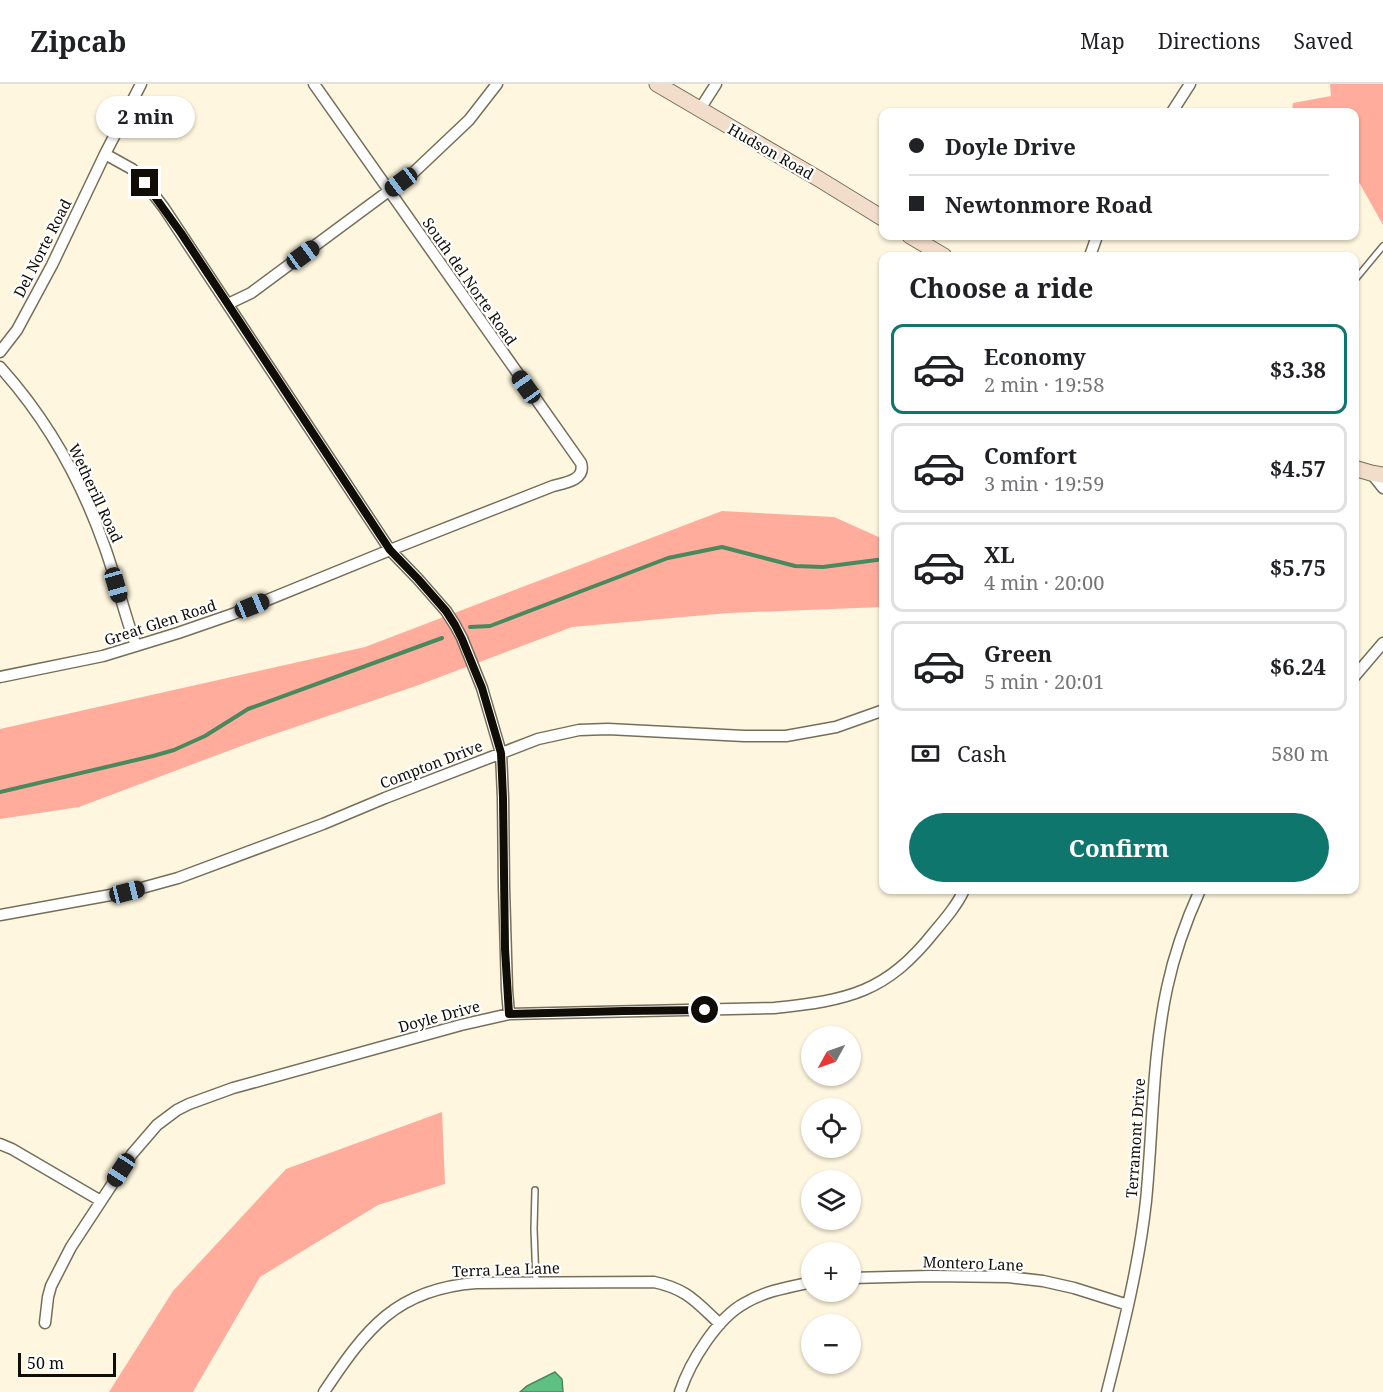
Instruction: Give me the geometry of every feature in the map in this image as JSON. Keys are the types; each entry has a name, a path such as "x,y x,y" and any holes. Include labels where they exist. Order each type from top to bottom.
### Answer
{"street":[{"path":"141,84 105,154 132,169 145,183 181,233 390,550 446,611 462,639 482,688 501,753 506,978 509,1014"},
{"name":"South del Norte Road","path":"314,84 582,469 580,475 570,482 553,486 390,550"},
{"path":"228,304 251,293 390,191 429,159 469,120 497,84"},
{"name":"Hudson Road","path":"657,84 879,216"},
{"path":"700,109 716,84"},
{"path":"1175,108 1190,84"},
{"name":"Del Norte Road","path":"0,352 17,330 47,275 105,154"},
{"path":"917,240 937,252"},
{"name":"Wetherill Road","path":"0,367 21,390 34,409 58,445 77,482 105,545 136,646"},
{"path":"1359,469 1377,474 1383,489"},
{"name":"Great Glen Road","path":"0,677 82,661 136,646 233,614 390,550"},
{"path":"1359,671 1383,643"},
{"name":"Compton Drive","path":"0,915 127,892 178,878 323,824 538,739 579,730 608,729 786,736 836,727 879,712"},
{"name":"Doyle Drive","path":"45,1323 51,1286 71,1247 101,1201 144,1138 167,1116 189,1104 233,1088 461,1025 509,1014 774,1008 840,999 878,985 892,976 928,940 962,894"},
{"name":"Terramont Drive","path":"1107,1392 1124,1328 1146,1203 1156,1063 1167,989 1176,951 1198,894"},
{"path":"0,1144 101,1201"},
{"name":"Montero Lane","path":"861,1278 1008,1276 1074,1288 1128,1305"},
{"name":"Terra Lea Lane","path":"324,1392 363,1336 393,1310 427,1292 460,1284 654,1282 669,1285 691,1297 720,1324"},
{"path":"680,1392 699,1352 734,1310 755,1298 801,1284"}],"lane":[{"path":"1359,275 1383,246"},
{"path":"535,1190 536,1282"}],"shaded area":[{"path":"1330,84 1383,84 1383,225 1359,182 1359,108 1292,108 1293,103 1331,96"},
{"path":"722,511 834,517 879,537 879,607 728,613 572,627 416,686 257,740 79,807 0,819 0,729 365,647"},
{"path":"442,1112 445,1184 378,1205 260,1277 193,1392 109,1392 173,1291 286,1169"},
{"path":"555,1372 562,1379 563,1392 520,1392 527,1386"}],"waterway":[{"path":"470,627 490,626 668,558 722,547 795,566 823,567 879,560"},
{"path":"0,792 174,750 205,736 248,709 442,638"}],"route":[{"path":"145,183 181,233 390,550 446,611 462,639 482,688 501,753 505,949 509,1014 705,1010"}]}
